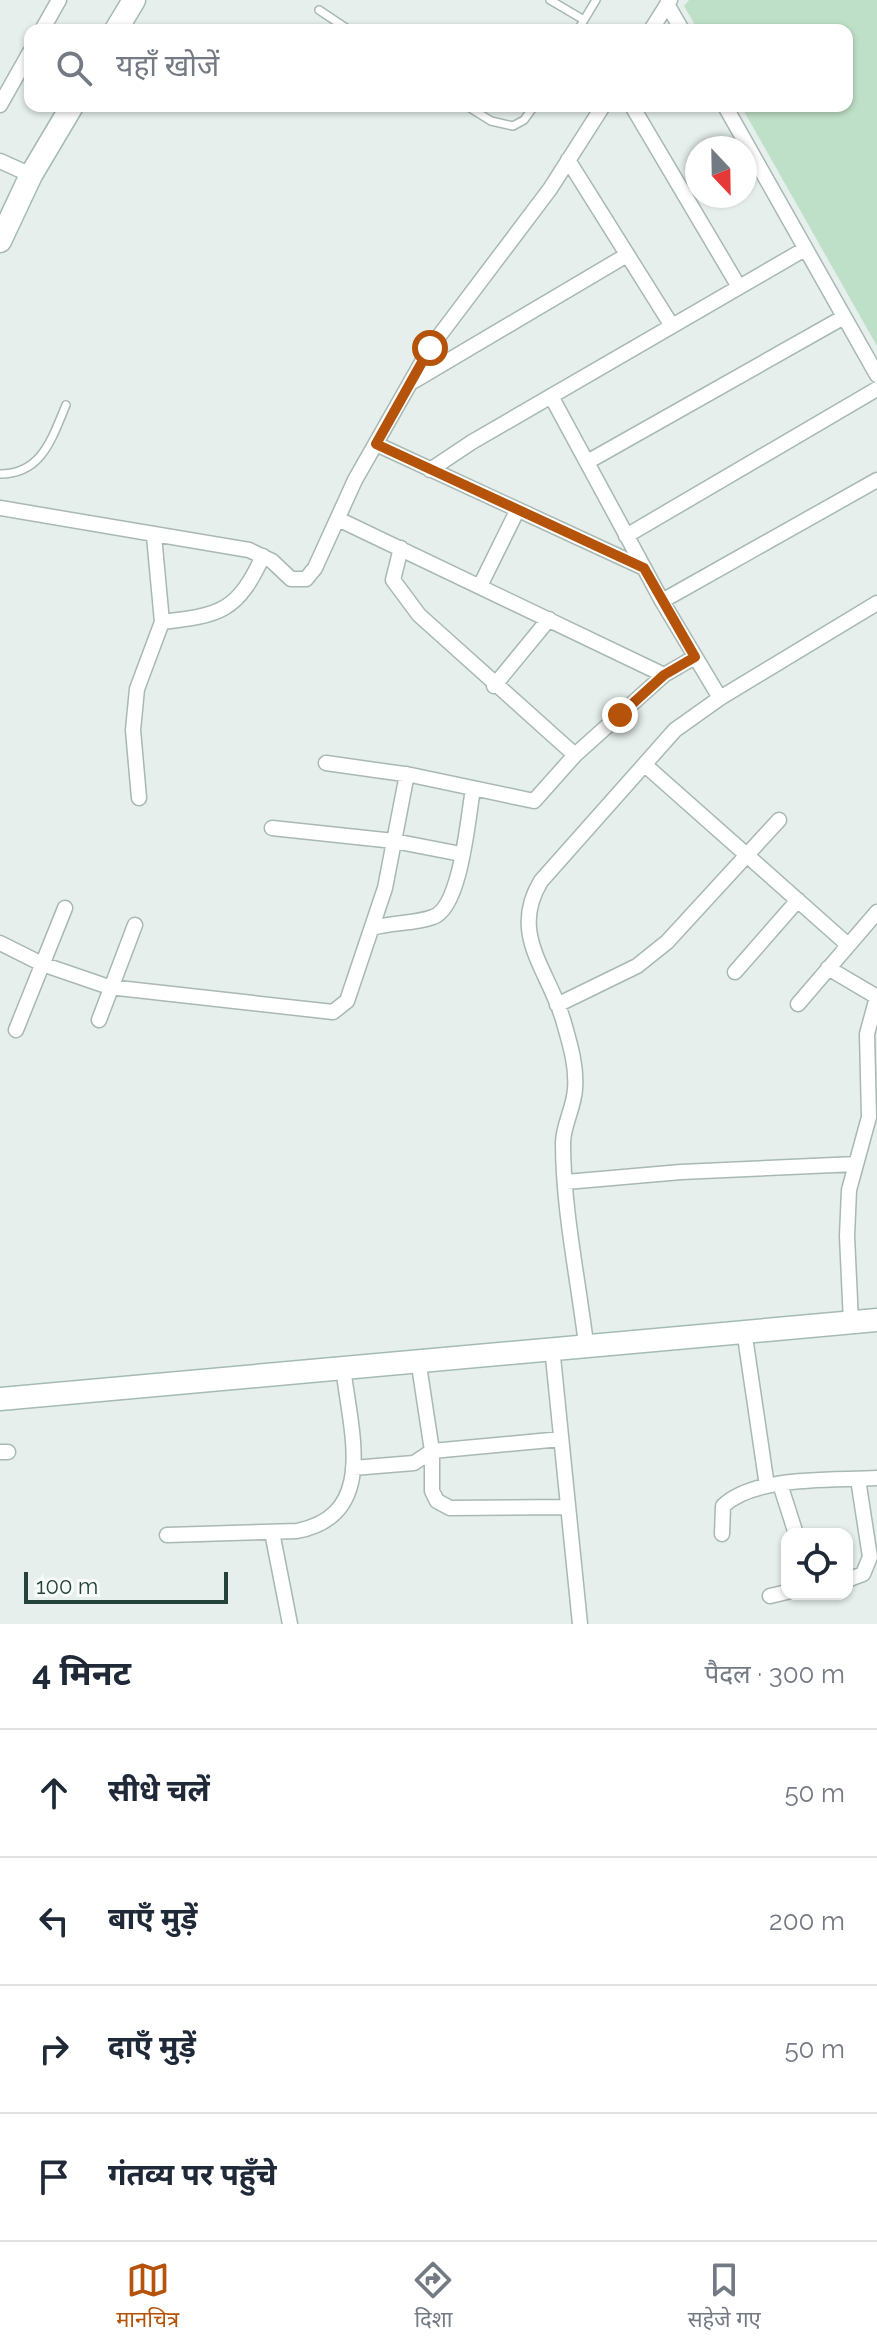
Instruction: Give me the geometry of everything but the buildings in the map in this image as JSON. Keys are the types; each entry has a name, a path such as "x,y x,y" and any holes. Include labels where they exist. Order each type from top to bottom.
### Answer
{"main road":[{"path":"120,24 134,0"},
{"path":"0,241 31,175 68,112"},
{"path":"0,1399 877,1320"}],"street":[{"path":"45,24 59,0"},
{"path":"655,24 668,2"},
{"path":"668,2 679,24"},
{"path":"0,105 24,63"},
{"path":"0,508 249,550 263,556 291,579 306,579 315,568 376,444 430,348 568,160 599,112"},
{"path":"636,112 739,287"},
{"path":"728,112 877,375"},
{"path":"568,160 672,326"},
{"path":"0,161 31,175"},
{"path":"430,470 805,249"},
{"path":"412,382 627,255"},
{"path":"589,461 844,317"},
{"path":"626,536 877,389"},
{"path":"551,396 589,461 662,601 720,698"},
{"path":"376,444 644,568"},
{"path":"662,601 877,480"},
{"path":"480,586 517,511"},
{"path":"338,519 664,675"},
{"path":"139,798 133,730 137,689 162,622 154,536"},
{"path":"401,548 392,573 401,595 494,686 575,755"},
{"path":"162,622 221,611 237,601 249,587 263,556"},
{"path":"586,1344 566,1182 564,1134 576,1089 574,1064 557,1005 530,936 526,916 530,900 541,881 675,730 720,698 877,603"},
{"path":"494,686 549,619"},
{"path":"326,763 407,774 534,801 575,755 664,675 695,657"},
{"path":"645,765 847,944"},
{"path":"0,943 42,964 109,987 333,1012 347,1001 372,928 407,774"},
{"path":"372,928 442,913 454,888 473,789"},
{"path":"557,1005 637,966 667,942 749,857 779,820"},
{"path":"272,828 394,841 461,854"},
{"path":"735,972 798,900"},
{"path":"16,1030 65,908"},
{"path":"798,1004 877,912"},
{"path":"99,1020 135,925"},
{"path":"828,968 877,997 867,1034 871,1102 849,1190 847,1236 851,1322"},
{"path":"566,1182 681,1172 856,1164"},
{"path":"744,1330 774,1485 793,1528"},
{"path":"552,1347 580,1624"},
{"path":"418,1359 432,1451 432,1491 437,1501 450,1508 568,1507"},
{"path":"167,1535 311,1529 342,1510 351,1495 353,1468 343,1366"},
{"path":"353,1468 414,1463 432,1451 561,1439"},
{"path":"722,1534 723,1506 743,1493 774,1485 877,1478"},
{"path":"853,1578 863,1574 870,1557 858,1479"},
{"path":"272,1532 290,1624"},
{"path":"770,1596 781,1593"}],"lane":[{"path":"550,0 584,20"},
{"path":"582,24 596,0"},
{"path":"319,10 340,24"},
{"path":"477,112 491,121 513,126 524,120 530,112"},
{"path":"0,474 14,474 30,468 44,454 66,405"}],"green space":[{"path":"689,0 877,0 877,346 744,112 853,112 853,24 694,24 684,6"}],"route":[{"path":"430,348 376,444 597,549 644,568 695,657 664,675 620,715"}]}
